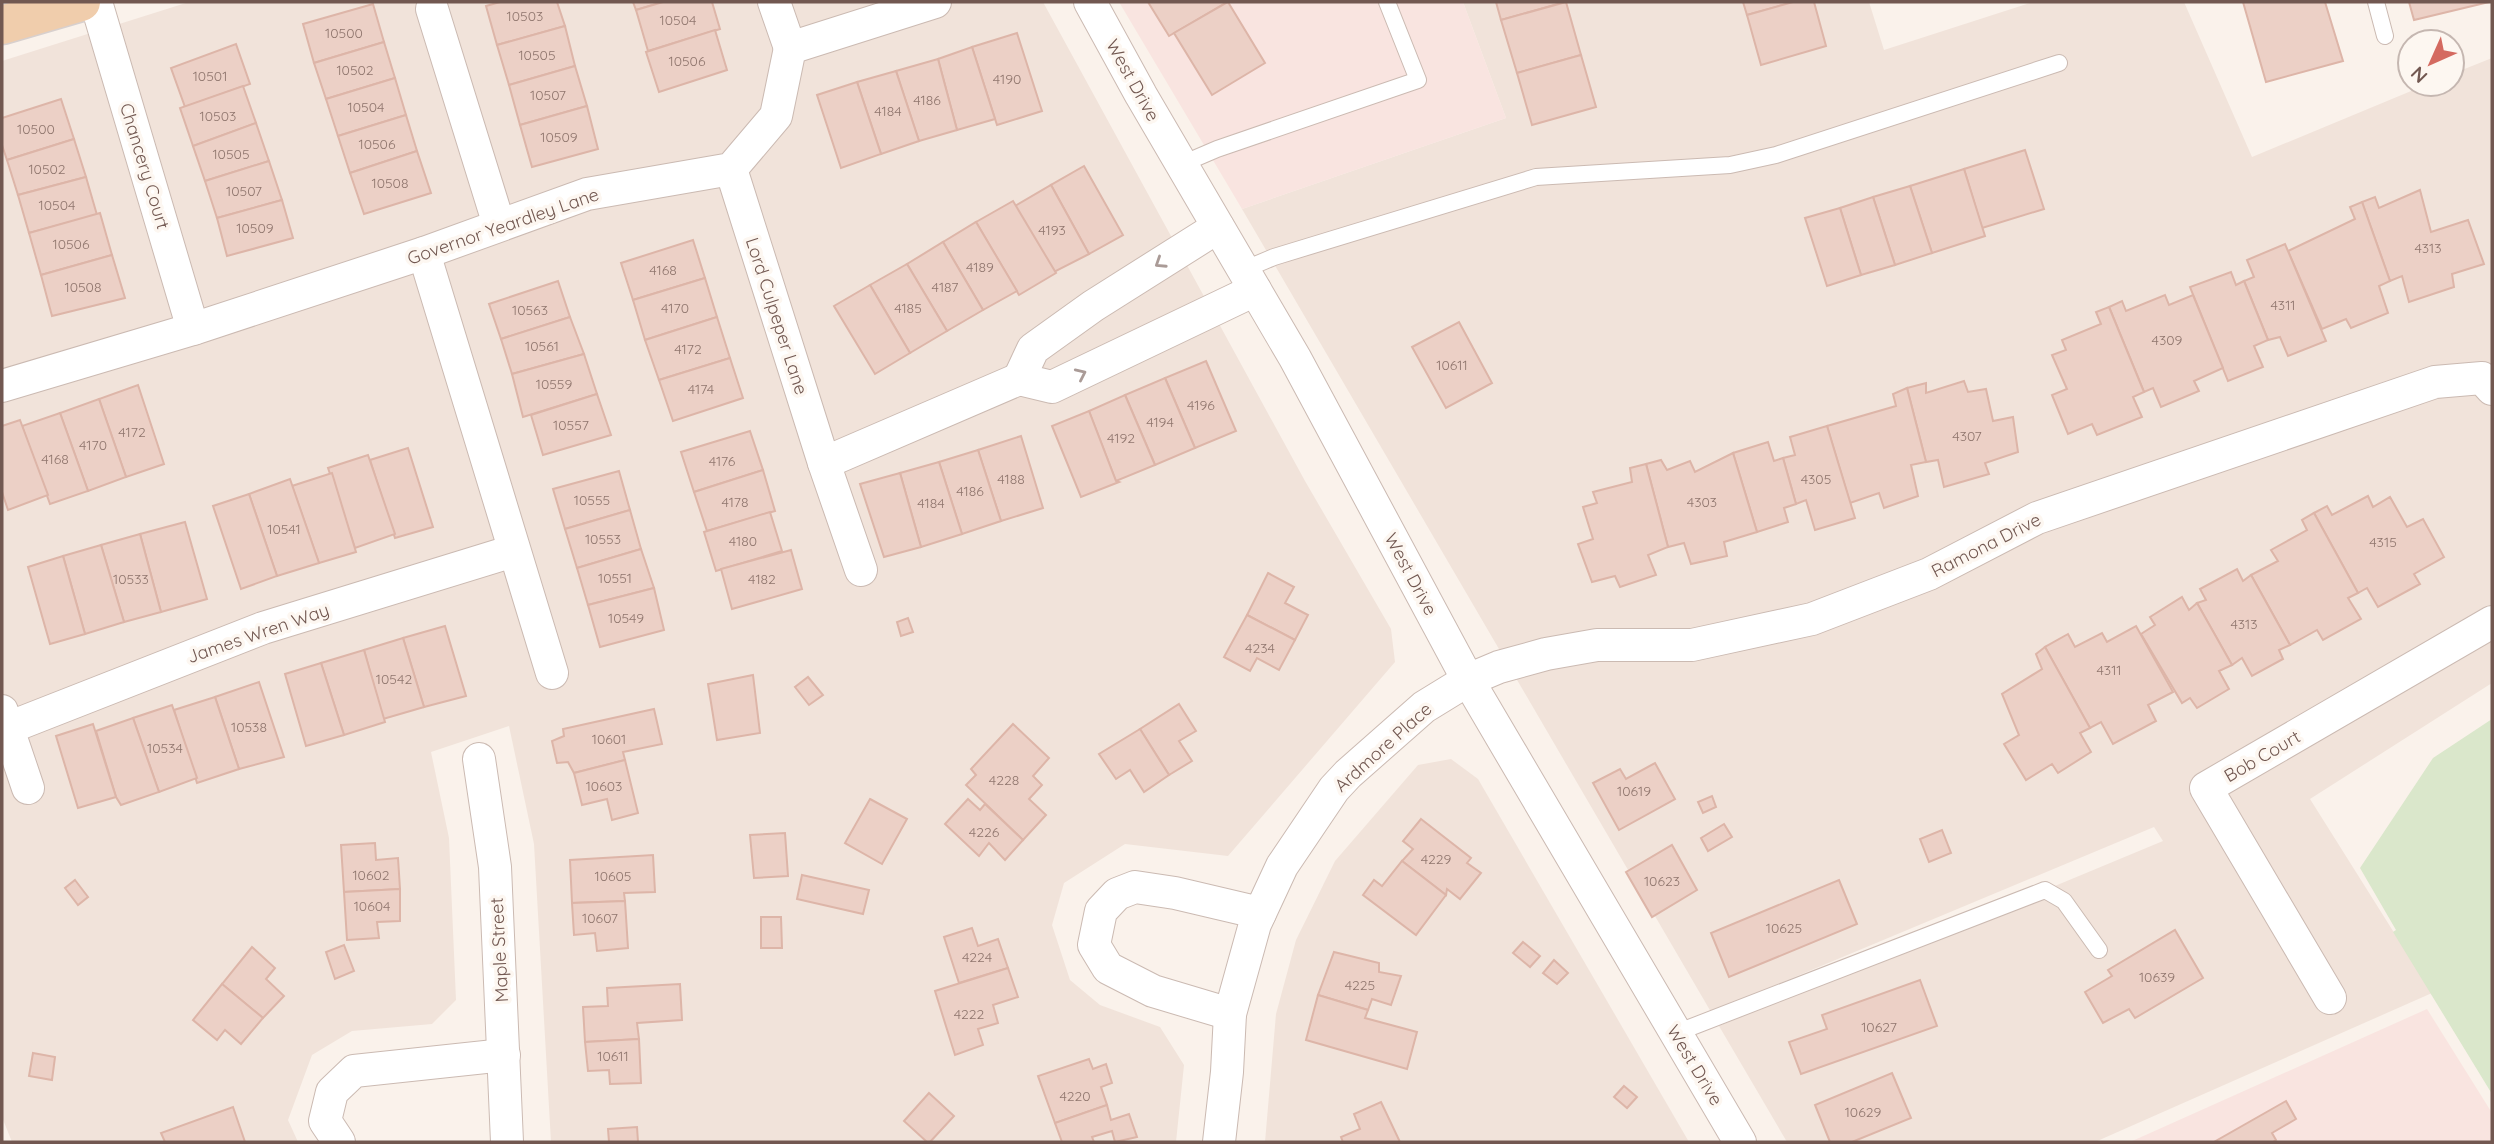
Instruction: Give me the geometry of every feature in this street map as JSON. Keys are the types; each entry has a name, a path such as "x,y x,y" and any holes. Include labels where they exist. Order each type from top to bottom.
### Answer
{"main road":[{"path":"2,25 81,2"}],"street":[{"name":"Chancery Court","path":"96,2 193,329"},
{"path":"731,169 776,116 790,48 775,2"},
{"path":"790,48 935,2"},
{"name":"West Drive","path":"1090,2 1295,358 1468,680 1740,1142"},
{"path":"432,9 499,225"},
{"name":"Governor Yeardley Lane","path":"2,386 193,329 424,253 587,194 731,169"},
{"name":"Lord Culpeper Lane","path":"731,169 824,463 861,570"},
{"path":"1019,379 1033,349 1093,306 1218,227"},
{"path":"424,253 552,673"},
{"path":"824,463 1019,379 1052,387 1249,280"},
{"name":"Ramona Drive","path":"1468,680 1499,667 1546,654 1597,645 1692,645 1811,619 1929,574 2037,518 2422,386 2435,382 2482,378 2492,389"},
{"name":"James Wren Way","path":"28,788 5,719 263,628 513,551"},
{"name":"Bob Court","path":"2330,998 2206,788 2492,622"},
{"name":"Ardmore Place","path":"1219,1142 1230,1014 1260,913 1282,866 1334,789 1348,774 1424,707 1468,680"},
{"name":"Maple Street","path":"479,759 495,867 508,1142"},
{"path":"1230,1014 1153,991 1108,968 1094,945 1101,911 1117,894 1135,887 1175,893 1260,913"},
{"path":"339,1142 325,1121 332,1092 354,1071 504,1055"}],"lane":[{"path":"1182,164 1217,149 1418,80 1387,2"},
{"path":"2375,2 2385,36"},
{"path":"1249,280 1287,253 1536,177 1730,165 1776,155 2059,63"},
{"path":"1676,1033 2045,890 2064,901 2099,950"}],"shaded area":[{"path":"189,2 1043,2 1305,481 1391,629 1395,662 1228,856 1125,844 1064,883 1052,925 1070,980 1100,1005 1160,1027 1184,1065 1176,1142 551,1142 534,844 509,726 431,752 449,838 456,1000 432,1024 352,1031 312,1055 288,1120 298,1142 12,1142 2,1117 2,61"},
{"path":"1119,2 1463,2 1506,118 1242,209"},
{"path":"1463,2 1869,2 1884,50 2033,2 2184,2 2252,157 2396,97 2466,98 2466,68 2492,58 2492,683 2310,799 2432,993 2095,1142 1787,1142 1719,1026 2163,841 2154,827 1711,1012 1242,209 1506,118"},
{"path":"1451,759 1478,779 1689,1142 1265,1142 1276,1014 1296,940 1335,861 1418,765"},
{"path":"2427,1009 2492,1113 2492,1142 2130,1142"}],"green space":[{"path":"2492,719 2492,1094 2393,932 2396,930 2360,868 2433,758"}],"building":[{"path":"500,2 557,2 565,26 497,45 486,6"},
{"path":"633,2 663,2 636,10"},
{"path":"663,2 712,2 720,29 648,51 636,10"},
{"path":"1148,2 1227,2 1169,36"},
{"path":"1228,2 1265,63 1212,95 1174,33"},
{"path":"1496,2 1565,2 1501,20"},
{"path":"1566,2 1581,55 1517,73 1501,20"},
{"path":"1743,2 1793,2 1747,15"},
{"path":"1793,2 1814,2 1826,46 1761,65 1747,15"},
{"path":"2243,2 2325,2 2343,61 2266,82"},
{"path":"2409,2 2489,2 2414,20"},
{"path":"373,4 384,42 314,63 303,24"},
{"path":"565,26 575,66 509,85 497,45"},
{"path":"715,30 727,70 659,92 646,52"},
{"path":"1017,33 1042,111 997,125 972,47"},
{"path":"384,42 395,78 326,99 314,63"},
{"path":"236,44 250,84 185,107 171,68"},
{"path":"972,47 995,119 957,130 938,59"},
{"path":"1581,55 1596,107 1532,125 1517,73"},
{"path":"938,59 957,130 919,141 896,71"},
{"path":"575,66 587,106 520,125 509,85"},
{"path":"896,71 919,141 881,154 857,82"},
{"path":"395,78 406,115 338,136 326,99"},
{"path":"857,82 881,154 841,168 817,95"},
{"path":"243,86 256,123 193,146 180,108"},
{"path":"61,99 74,139 7,160 2,145 2,118"},
{"path":"587,106 598,149 532,167 520,125"},
{"path":"406,115 417,151 350,173 338,136"},
{"path":"256,123 269,161 205,181 193,146"},
{"path":"74,139 86,177 18,195 7,160"},
{"path":"2025,150 2044,209 1982,228 1964,169"},
{"path":"417,151 431,193 364,214 350,173"},
{"path":"269,161 282,200 217,218 205,181"},
{"path":"1084,166 1123,235 1089,254 1051,185"},
{"path":"1964,169 1985,236 1932,253 1910,186"},
{"path":"86,177 97,215 29,233 18,195"},
{"path":"1051,185 1089,254 1054,272 1015,206"},
{"path":"1910,186 1932,253 1895,265 1873,197"},
{"path":"2420,190 2431,232 2468,220 2484,264 2452,274 2454,287 2409,302 2402,276 2390,281 2362,202 2375,197 2379,208"},
{"path":"1873,197 1895,265 1861,275 1840,208"},
{"path":"282,200 293,238 227,256 217,218"},
{"path":"1013,201 1056,273 1019,295 976,222"},
{"path":"2362,202 2390,281 2379,286 2388,313 2351,328 2346,319 2322,329 2288,251 2355,219 2350,207"},
{"path":"1840,208 1861,275 1827,286 1805,218"},
{"path":"100,213 112,255 41,275 29,233"},
{"path":"976,222 1017,291 983,310 943,242"},
{"path":"693,240 705,278 633,300 621,263"},
{"path":"943,242 983,310 947,331 907,264"},
{"path":"2285,244 2326,341 2288,356 2280,337 2268,340 2244,281 2254,277 2247,260"},
{"path":"112,255 125,298 52,316 41,275"},
{"path":"907,264 947,331 910,353 870,285"},
{"path":"2231,272 2236,285 2244,281 2268,340 2254,346 2263,367 2228,381 2190,287"},
{"path":"705,278 717,317 645,340 633,300"},
{"path":"558,281 570,317 501,339 489,304"},
{"path":"870,285 910,353 875,374 834,306"},
{"path":"2165,295 2169,305 2193,295 2223,368 2194,381 2199,391 2161,407 2153,388 2144,392 2109,307 2122,301 2126,311"},
{"path":"2109,307 2144,392 2133,397 2142,417 2097,435 2092,424 2068,434 2052,395 2067,389 2052,355 2066,350 2062,340 2101,324 2096,312"},
{"path":"570,317 584,354 512,374 501,339"},
{"path":"717,317 730,358 659,380 645,340"},
{"path":"1459,322 1492,383 1446,408 1412,347"},
{"path":"584,354 597,394 523,417 512,374"},
{"path":"730,358 743,398 673,421 659,380"},
{"path":"1206,361 1236,431 1195,448 1165,378"},
{"path":"1165,378 1195,448 1155,465 1125,395"},
{"path":"1964,381 1968,392 1986,389 1993,421 2013,417 2018,452 1985,463 1989,474 1944,487 1938,460 1926,462 1907,388 1926,383 1926,393"},
{"path":"138,385 164,464 126,477 99,399"},
{"path":"1907,388 1926,462 1911,465 1918,496 1884,508 1879,493 1850,503 1827,426 1896,406 1893,394"},
{"path":"597,394 611,435 543,455 531,415"},
{"path":"1125,395 1155,465 1116,481 1089,411"},
{"path":"99,399 126,477 88,491 60,413"},
{"path":"1089,411 1116,481 1119,482 1081,497 1052,426"},
{"path":"60,413 88,491 50,504 22,426"},
{"path":"20,420 48,495 8,510 2,492 2,426"},
{"path":"1827,426 1855,518 1815,530 1806,500 1796,504 1783,458 1795,455 1790,437"},
{"path":"750,431 763,470 694,492 681,452"},
{"path":"1021,436 1043,508 1001,521 978,450"},
{"path":"1768,442 1774,461 1783,458 1796,504 1784,508 1788,522 1757,532 1733,453"},
{"path":"408,448 433,527 395,538 370,460"},
{"path":"978,450 1001,521 962,534 939,462"},
{"path":"1733,453 1757,532 1724,542 1727,556 1691,564 1684,543 1668,547 1646,464 1661,460 1667,470 1690,461 1695,472"},
{"path":"368,455 395,534 355,548 328,468"},
{"path":"939,462 962,534 921,547 900,473"},
{"path":"1646,464 1668,547 1648,555 1656,575 1620,587 1615,576 1592,582 1578,544 1593,539 1583,507 1597,503 1593,492 1632,482 1630,468"},
{"path":"763,470 775,511 707,531 694,492"},
{"path":"619,471 630,510 565,529 553,489"},
{"path":"332,473 356,552 319,563 292,486"},
{"path":"900,473 921,547 884,557 860,484"},
{"path":"290,479 319,563 277,576 249,494"},
{"path":"249,494 277,576 241,589 213,506"},
{"path":"2368,496 2373,507 2390,497 2407,527 2423,519 2444,557 2414,574 2420,584 2378,607 2367,588 2358,593 2314,513 2327,506 2332,515"},
{"path":"630,510 641,549 577,568 565,529"},
{"path":"770,512 782,551 716,571 704,532"},
{"path":"2314,513 2358,593 2348,598 2361,619 2323,640 2317,630 2290,645 2251,575 2278,561 2271,550 2307,530 2302,520"},
{"path":"185,522 207,599 161,612 140,534"},
{"path":"140,534 161,612 124,622 101,545"},
{"path":"101,545 124,622 85,634 63,556"},
{"path":"641,549 654,588 588,605 577,568"},
{"path":"791,550 802,589 732,609 721,569"},
{"path":"63,556 85,634 50,644 28,567"},
{"path":"2237,569 2243,581 2251,575 2290,645 2279,650 2283,659 2252,676 2242,658 2232,665 2197,603 2206,600 2200,589"},
{"path":"1268,573 1294,587 1285,603 1308,615 1295,640 1247,615"},
{"path":"654,588 664,630 600,647 588,605"},
{"path":"2182,597 2189,610 2197,603 2232,665 2219,671 2229,689 2197,708 2190,698 2182,703 2141,634 2155,625 2150,617"},
{"path":"1247,615 1295,640 1279,670 1257,658 1250,671 1224,657"},
{"path":"908,618 913,632 901,636 897,622"},
{"path":"445,626 466,696 424,707 403,638"},
{"path":"2136,626 2173,692 2148,705 2156,721 2113,744 2101,722 2090,728 2045,647 2068,634 2075,647 2102,633 2107,642"},
{"path":"403,638 424,707 383,719 364,650"},
{"path":"2045,647 2090,728 2080,733 2091,752 2058,773 2052,764 2026,780 2004,744 2019,735 2002,694 2042,669 2036,654"},
{"path":"364,650 385,722 344,735 321,663"},
{"path":"321,663 344,735 306,746 285,674"},
{"path":"753,675 760,733 717,740 708,684"},
{"path":"808,677 823,695 809,705 795,687"},
{"path":"259,682 284,757 239,769 215,697"},
{"path":"215,697 239,769 197,783 174,710"},
{"path":"1179,704 1196,731 1179,741 1192,761 1169,775 1140,729"},
{"path":"172,705 197,778 159,792 133,718"},
{"path":"654,709 662,744 623,752 625,760 574,773 568,762 557,763 552,741 564,736 563,729"},
{"path":"133,718 159,792 121,805 116,797 96,731"},
{"path":"93,724 116,797 78,808 56,736"},
{"path":"1013,724 1049,758 1033,776 1042,785 1029,799 1046,815 1023,840 966,785 976,775 971,769"},
{"path":"1140,729 1169,775 1144,792 1130,770 1116,779 1099,754"},
{"path":"625,760 638,813 612,820 607,799 582,805 574,773"},
{"path":"1655,763 1675,799 1619,830 1593,783 1620,769 1626,779"},
{"path":"1712,796 1716,807 1703,813 1698,802"},
{"path":"870,799 907,819 882,864 845,843"},
{"path":"968,799 980,810 985,804 1023,840 1005,860 989,843 979,856 945,824"},
{"path":"1421,819 1471,858 1467,863 1481,873 1460,899 1447,889 1446,895 1402,861 1413,849 1403,841"},
{"path":"1724,824 1732,837 1708,851 1701,838"},
{"path":"1942,830 1951,853 1929,862 1920,839"},
{"path":"785,833 788,876 754,878 750,835"},
{"path":"375,843 376,860 398,858 400,889 344,892 341,845"},
{"path":"1672,845 1697,890 1652,917 1626,872"},
{"path":"653,855 655,892 624,893 625,901 572,903 570,860"},
{"path":"1402,861 1446,895 1416,935 1363,895 1374,880 1382,886"},
{"path":"802,875 869,890 863,914 797,899"},
{"path":"75,880 88,897 78,905 65,888"},
{"path":"1839,880 1857,924 1729,977 1711,933"},
{"path":"400,889 400,921 377,922 379,938 347,940 344,892"},
{"path":"625,901 628,948 597,951 595,933 574,935 572,903"},
{"path":"761,917 781,917 782,948 761,948"},
{"path":"972,928 978,946 998,939 1008,968 959,983 944,937"},
{"path":"2175,930 2203,978 2135,1018 2129,1009 2103,1023 2085,992 2112,976 2108,970"},
{"path":"1523,942 1540,956 1530,967 1513,953"},
{"path":"344,945 354,971 335,979 326,952"},
{"path":"252,947 275,968 266,979 284,996 263,1018 222,984"},
{"path":"1334,952 1379,963 1379,972 1401,976 1391,1005 1372,999 1368,1010 1318,995"},
{"path":"1554,960 1568,973 1557,984 1543,973"},
{"path":"1008,968 1018,997 993,1005 998,1023 978,1029 983,1045 955,1055 935,991"},
{"path":"1920,980 1937,1026 1801,1074 1789,1042 1827,1029 1822,1015"},
{"path":"222,984 263,1018 241,1044 225,1030 217,1040 193,1020"},
{"path":"680,984 682,1020 637,1023 639,1039 585,1042 583,1007 608,1006 607,988"},
{"path":"1318,995 1368,1010 1365,1018 1417,1032 1407,1069 1306,1040"},
{"path":"639,1039 641,1083 610,1084 609,1070 588,1071 585,1042"},
{"path":"33,1053 55,1057 52,1080 29,1076"},
{"path":"1089,1059 1093,1069 1106,1064 1112,1083 1101,1087 1107,1105 1055,1123 1038,1076"},
{"path":"1892,1073 1911,1118 1852,1142 1830,1142 1815,1105"},
{"path":"1624,1086 1637,1097 1627,1108 1614,1097"},
{"path":"929,1093 954,1116 927,1142 904,1121"},
{"path":"2286,1101 2296,1119 2272,1133 2276,1140 2273,1142 2214,1142"},
{"path":"1381,1102 1400,1142 1343,1142 1341,1137 1360,1129 1354,1114"},
{"path":"1107,1105 1111,1120 1129,1114 1137,1137 1115,1142 1112,1131 1092,1137 1094,1142 1062,1142 1055,1123"},
{"path":"233,1107 245,1142 165,1142 161,1133"},
{"path":"637,1127 638,1142 609,1142 608,1129"}]}
